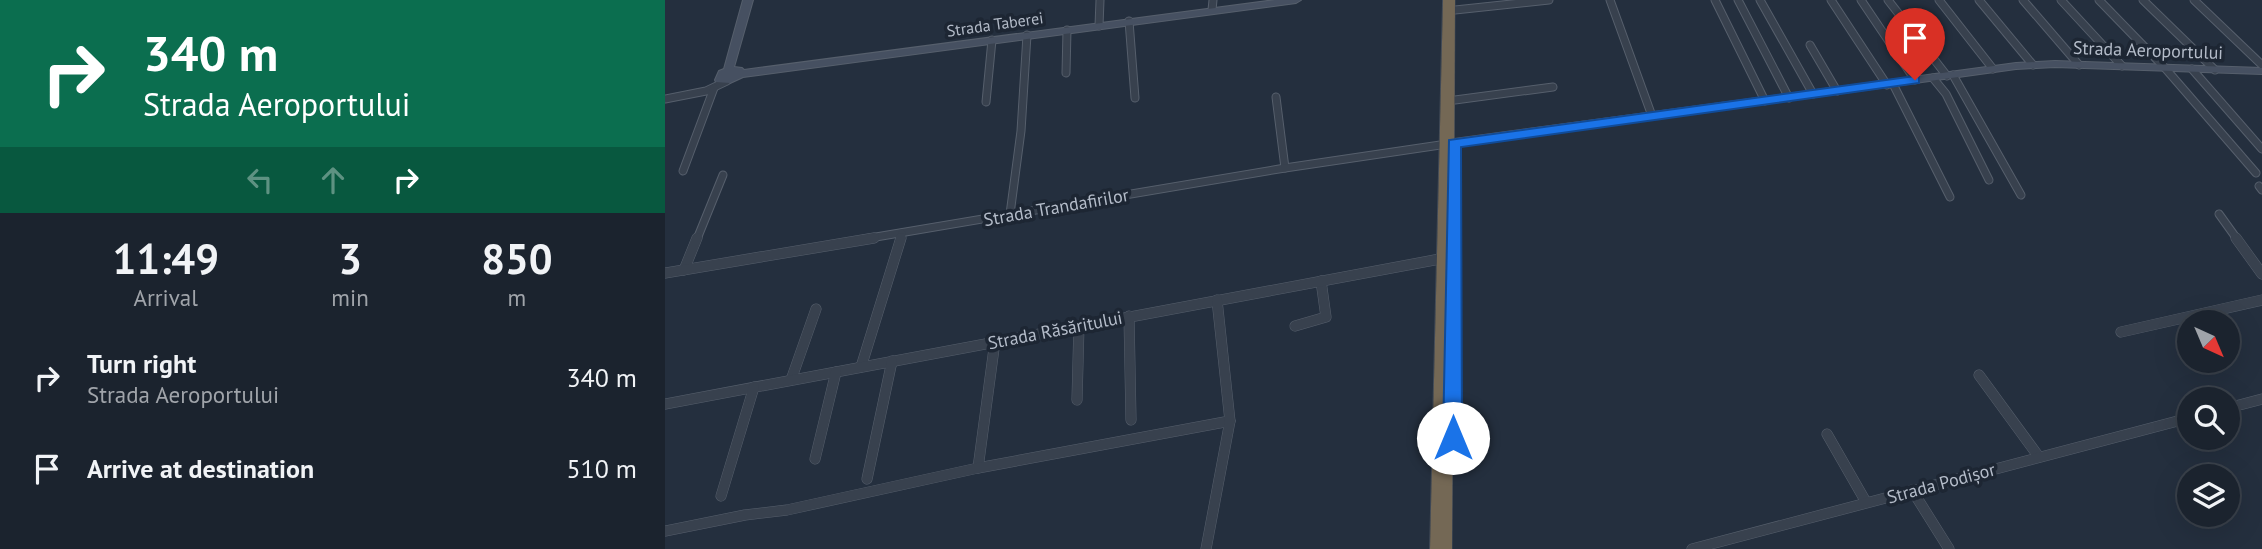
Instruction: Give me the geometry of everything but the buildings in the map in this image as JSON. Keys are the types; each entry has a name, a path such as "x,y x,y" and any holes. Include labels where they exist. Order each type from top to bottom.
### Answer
{"highway":[{"path":"1441,549 1445,258 1455,100 1453,4"},
{"path":"1452,549 1453,4"}],"street":[{"path":"665,99 714,88 728,76 748,0"},
{"path":"1099,26 1100,0"},
{"name":"Strada Taberei","path":"728,76 1099,26 1213,5 1296,0"},
{"path":"1453,4 1549,0"},
{"path":"1610,0 1652,116"},
{"path":"1715,0 1765,101"},
{"path":"1738,0 1789,97"},
{"path":"1760,0 1813,94"},
{"path":"1831,0 1890,84 1950,197"},
{"path":"1861,0 1915,80"},
{"path":"1888,0 1950,75 2021,195"},
{"path":"1939,0 1993,69"},
{"path":"1979,0 2033,65"},
{"path":"2022,0 2079,65"},
{"path":"2061,0 2122,66"},
{"path":"2099,0 2165,68 2256,173"},
{"path":"2143,0 2215,70"},
{"path":"2194,0 2262,65"},
{"path":"1127,21 1133,95"},
{"path":"1066,73 1067,30"},
{"path":"1010,214 1021,131 1027,36"},
{"path":"986,102 992,40"},
{"path":"1810,45 1837,91"},
{"name":"Strada Aeroportului","path":"1451,144 2033,65 2262,71"},
{"path":"2192,69 2262,149"},
{"path":"1933,78 1946,94 1989,180"},
{"path":"1455,100 1553,87"},
{"path":"683,171 714,88"},
{"path":"1276,97 1285,168"},
{"name":"Strada Trandafirilor","path":"665,273 1285,168 1451,144"},
{"path":"684,270 723,175"},
{"path":"2219,214 2262,274"},
{"path":"861,367 902,233"},
{"name":"Strada Răsăritului","path":"665,404 1445,258"},
{"path":"1295,326 1326,317 1321,281"},
{"path":"1206,549 1230,421 1217,300"},
{"path":"2121,332 2262,300"},
{"path":"791,380 816,309"},
{"path":"1129,316 1132,420"},
{"path":"1077,400 1079,325"},
{"path":"978,468 995,341"},
{"path":"866,479 892,361"},
{"path":"815,459 836,372"},
{"path":"1979,374 2039,457"},
{"path":"721,496 754,387"},
{"path":"2240,405 2262,399"},
{"path":"665,531 745,515 787,510 978,468 1230,421"},
{"name":"Strada Podișor","path":"1692,549 1713,546 1866,502 2177,421"},
{"path":"1827,434 1866,502"},
{"path":"1912,490 1949,549"}],"route":[{"path":"1453,438 1454,144 1915,80"}]}
